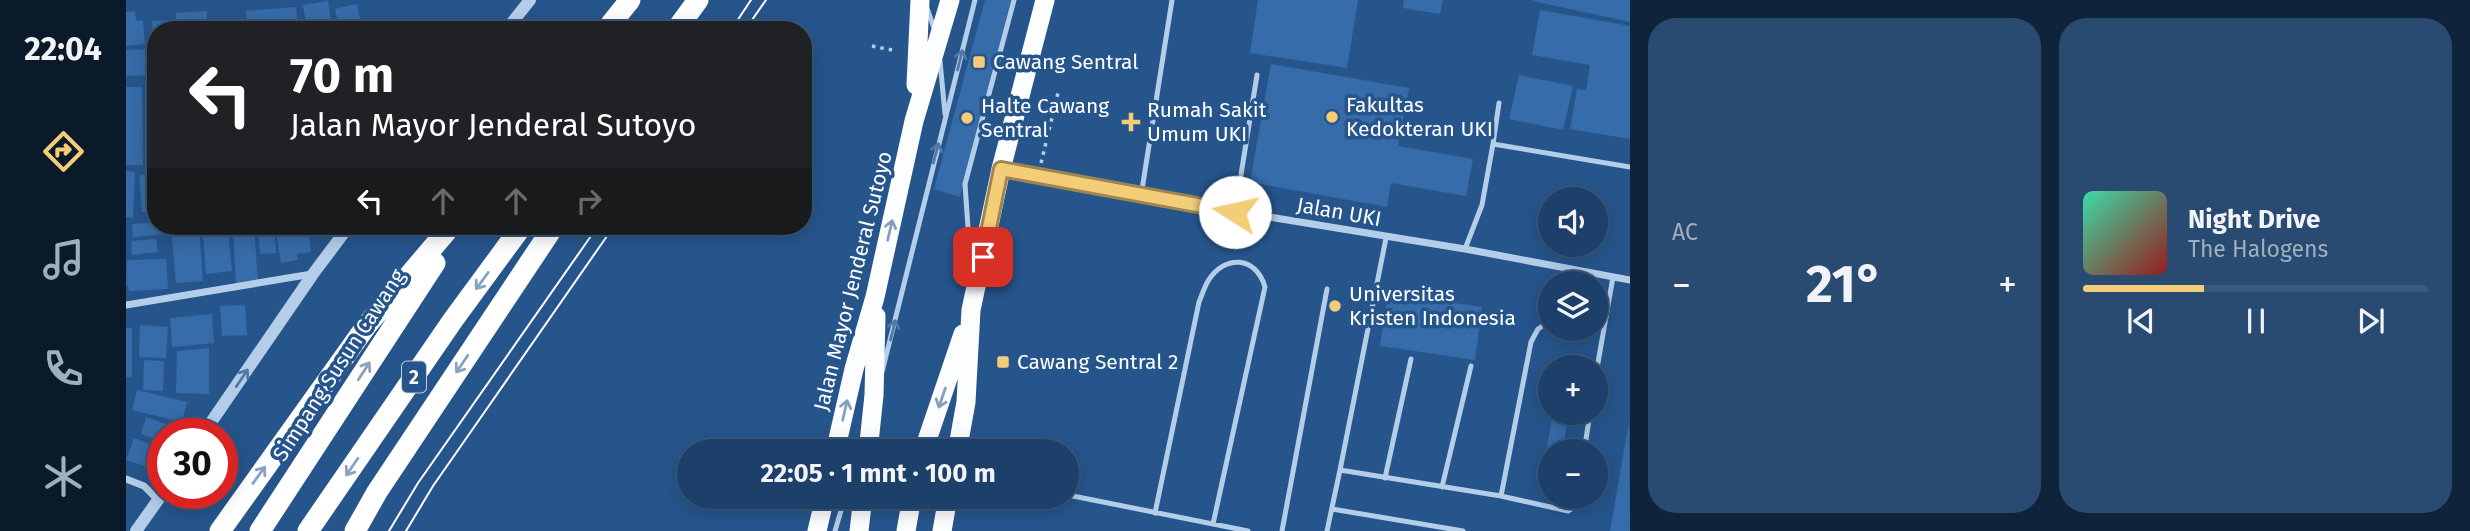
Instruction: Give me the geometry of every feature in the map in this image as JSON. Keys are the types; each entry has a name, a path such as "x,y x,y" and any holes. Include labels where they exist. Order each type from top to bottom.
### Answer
{"highway":[{"path":"613,21 630,0"},
{"path":"683,21 698,0"},
{"name":"Jalan Mayor Jenderal Sutoyo","path":"914,121 922,0"},
{"name":"Jalan Mayor Jenderal Sutoyo","path":"838,439 854,369 875,297 914,121 950,0"},
{"path":"927,439 971,310 1001,169 1045,0"},
{"path":"220,531 367,325 443,235"},
{"name":"Simpang Susun Cawang","path":"260,531 453,235"},
{"name":"2","path":"308,531 453,320 515,235"},
{"path":"355,531 377,492 548,235"},
{"path":"865,439 874,395 875,297"},
{"path":"959,439 966,402 971,310"},
{"path":"817,531 822,509"},
{"path":"859,531 862,509"},
{"path":"905,531 910,509"},
{"path":"942,531 946,509"}],"street":[{"path":"513,21 530,0"},
{"name":"Jalan UKI","path":"1001,169 1141,196 1630,279"},
{"path":"214,418 342,235"},
{"path":"126,305 313,274"},
{"path":"126,479 147,488"},
{"path":"136,531 151,509"}],"lane":[{"path":"922,0 938,39 946,121"},
{"path":"874,395 884,367 975,0"},
{"path":"971,310 965,184 1014,0"},
{"path":"1141,196 1172,0"},
{"path":"1235,212 1256,75"},
{"path":"1465,249 1482,205 1499,103"},
{"path":"1493,144 1630,167"},
{"path":"1328,531 1386,238"},
{"path":"1155,513 1199,302 1208,282 1218,270 1233,263 1249,264 1261,274 1265,287 1213,524"},
{"path":"1608,296 1613,277"},
{"path":"1282,531 1327,289"},
{"path":"1501,496 1531,342 1538,329"},
{"path":"1385,478 1411,359"},
{"path":"1442,487 1471,366"},
{"path":"1340,470 1538,504"},
{"path":"1079,497 1248,531"},
{"path":"835,531 841,509"},
{"path":"1332,509 1463,531"}],"path":[{"path":"1038,175 1058,93"}],"building":[{"name":"Halte Cawang Sentral","path":"985,0 1011,0 960,197 934,189"},
{"path":"1258,0 1358,0 1347,68 1250,53"},
{"path":"1404,0 1443,0 1440,14 1403,8"},
{"path":"1630,0 1630,22 1533,1"},
{"path":"328,1 331,21 306,21 303,5"},
{"path":"357,4 360,21 337,21 335,9"},
{"path":"296,7 297,21 247,21 246,11"},
{"path":"1540,10 1630,26 1630,139 1570,129 1577,89 1586,90 1590,65 1532,55"},
{"path":"135,11 136,21 143,21 145,44 126,46 126,12"},
{"path":"207,11 207,21 176,21 176,13"},
{"path":"147,49 147,75 126,76 126,50"},
{"name":"Fakultas Kedokteran UKI","path":"1271,64 1409,88 1398,146 1473,159 1466,196 1391,183 1387,207 1250,182"},
{"path":"1519,75 1573,86 1563,130 1509,119"},
{"path":"126,87 142,87 143,165 126,165"},
{"path":"126,171 135,172 133,218 126,217"},
{"path":"139,175 147,175 147,212 142,212"},
{"path":"147,223 147,235 154,235 133,237 132,224"},
{"path":"172,235 200,235 203,281 176,283"},
{"path":"203,235 228,235 232,271 206,274"},
{"path":"233,235 255,235 258,282 236,284"},
{"path":"258,235 275,235 276,253 260,254"},
{"path":"276,235 308,235 311,252 297,254 298,260 281,263"},
{"path":"156,239 158,252 132,255 131,241"},
{"path":"166,259 168,289 129,291 126,285 127,260"},
{"path":"1388,293 1482,307 1475,360 1380,346"},
{"path":"245,305 247,335 222,336 220,306"},
{"path":"212,314 214,343 172,347 170,318"},
{"path":"140,325 168,327 166,358 139,357"},
{"path":"126,328 132,328 132,377 126,377"},
{"path":"209,348 209,394 176,393 177,351"},
{"path":"144,360 164,361 163,391 143,390"},
{"path":"137,390 187,402 183,418 165,418 132,410"},
{"path":"146,417 149,418 147,436 141,434"},
{"path":"1629,422 1630,531 1610,531"},
{"path":"1551,425 1567,425 1564,439 1548,439"},
{"path":"134,438 147,443 145,466 126,460"}],"tram line":[{"path":"737,21 751,0"},
{"path":"751,21 766,0"},
{"path":"389,531 418,483 592,235"},
{"path":"406,531 433,486 608,235"}],"place":[{"name":"Cawang Sentral","path":"979,62"},
{"name":"Fakultas Kedokteran UKI","path":"1332,117"},
{"name":"Halte Cawang Sentral","path":"967,118"},
{"name":"Rumah Sakit Umum UKI","path":"1131,122"},
{"name":"Universitas Kristen Indonesia","path":"1335,306"},
{"name":"Cawang Sentral 2","path":"1003,362"}],"route":[{"path":"983,257 1001,169 1235,212"}]}
